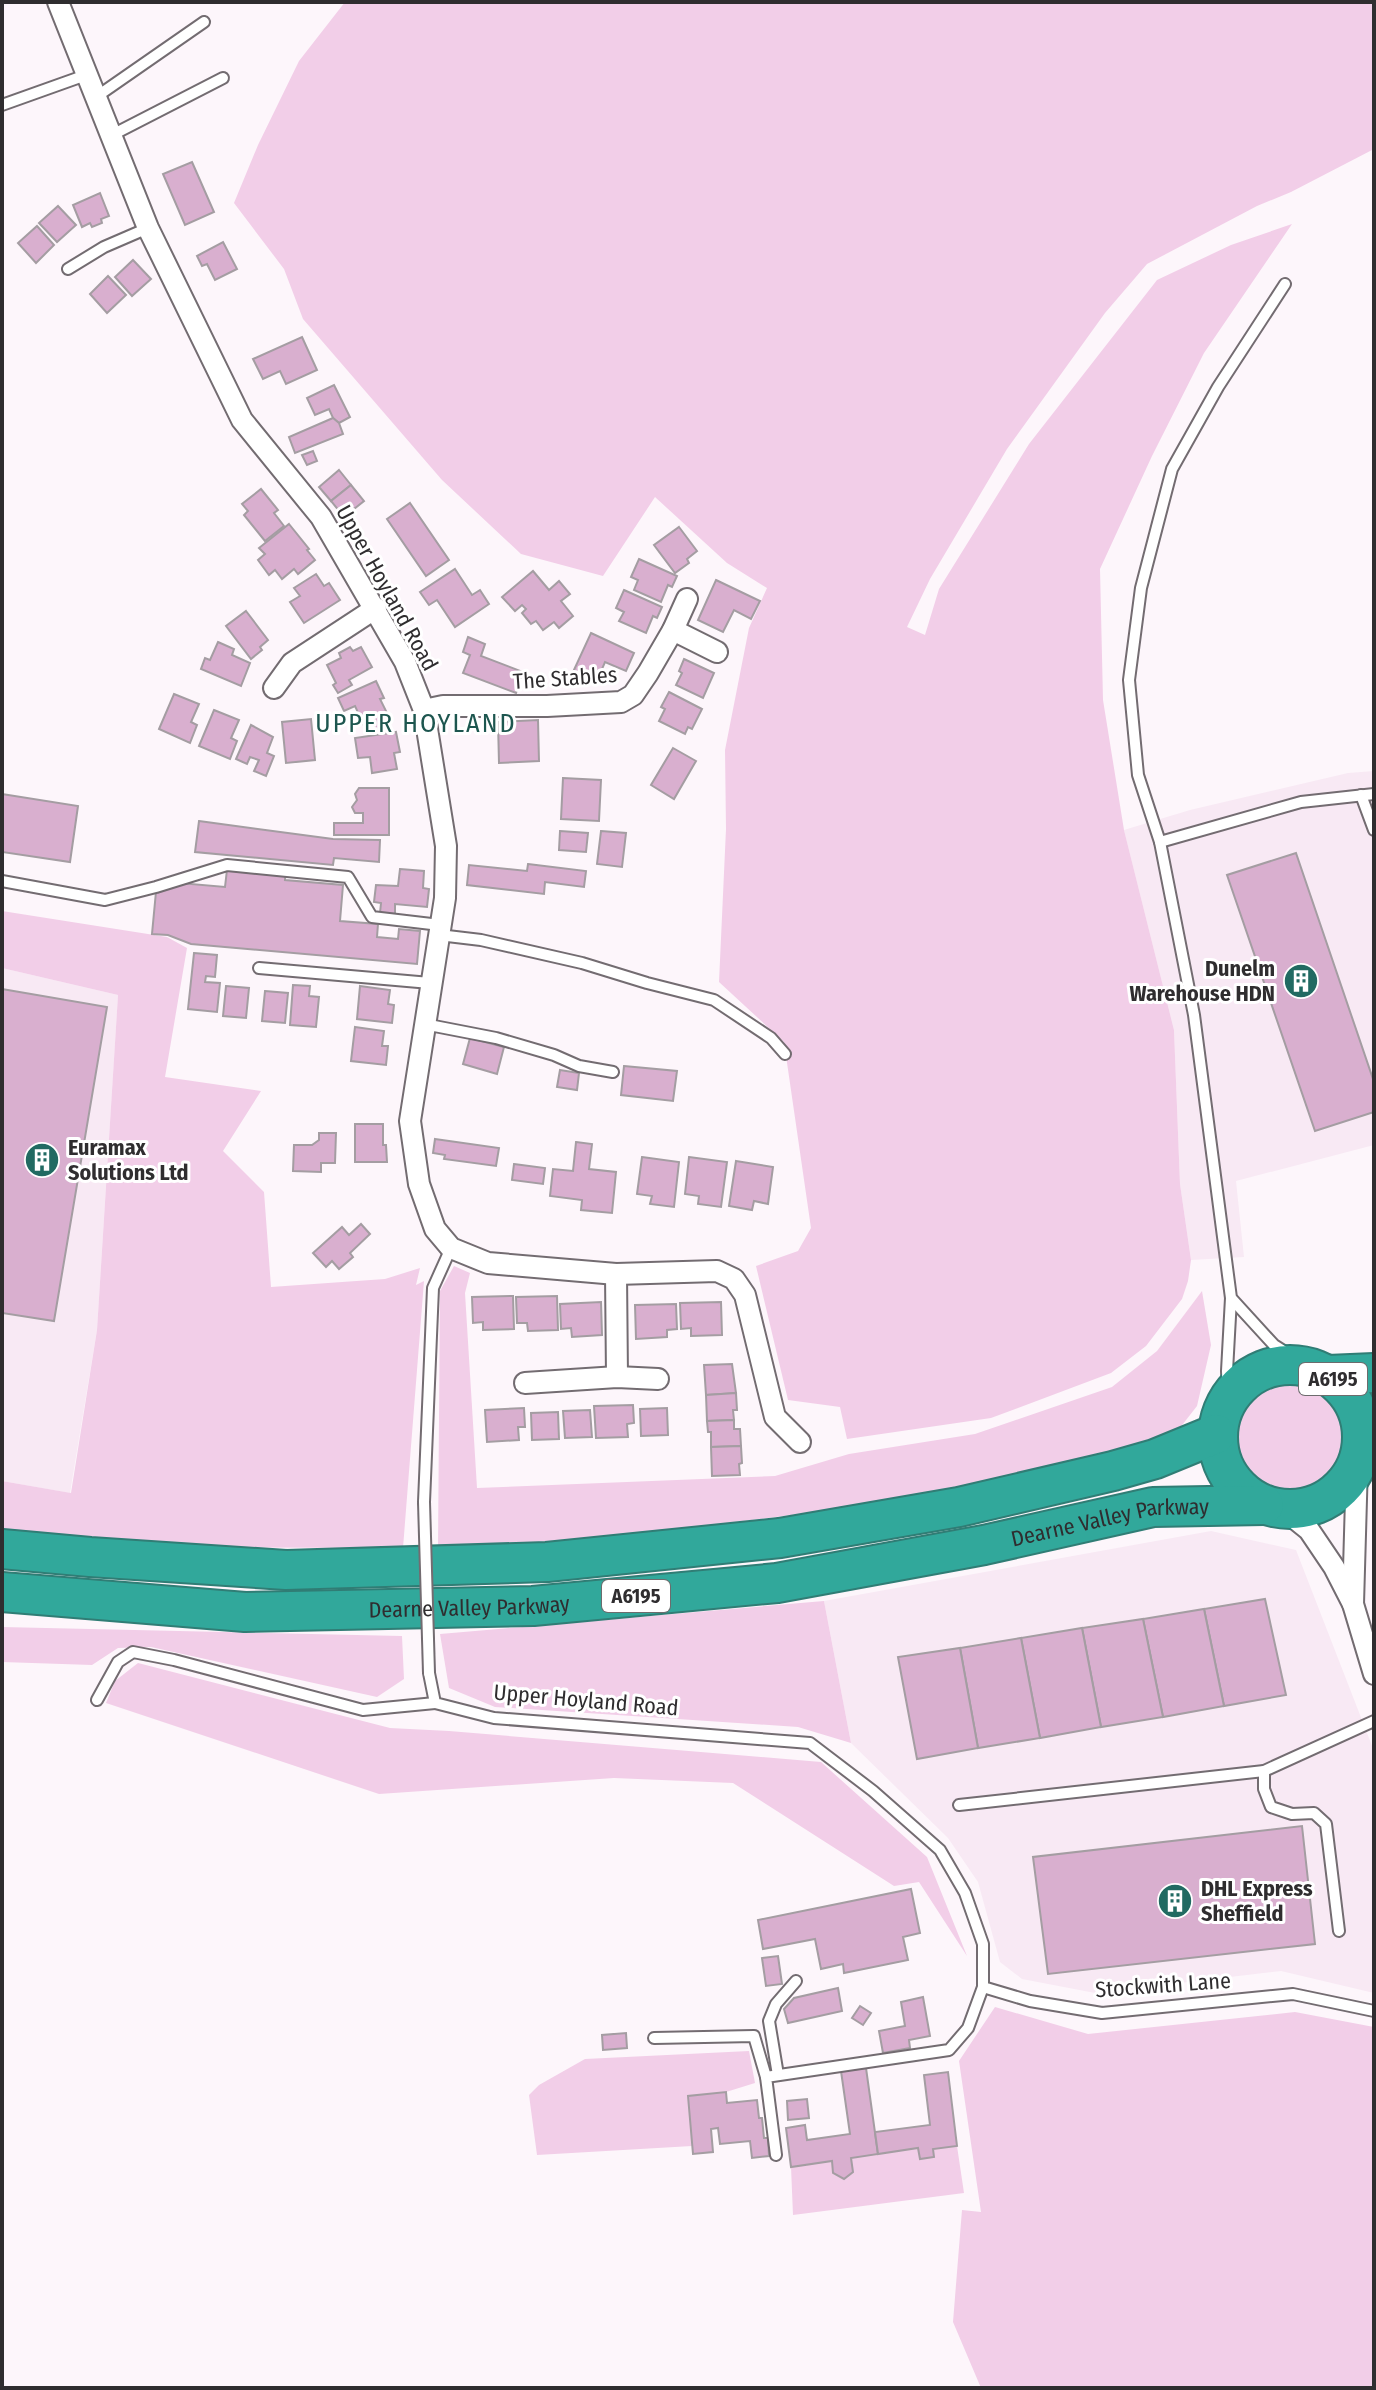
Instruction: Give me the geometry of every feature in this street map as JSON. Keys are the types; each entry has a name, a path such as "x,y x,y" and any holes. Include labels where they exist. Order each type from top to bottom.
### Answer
{"highway":[{"name":"A6195","path":"1228,1398 1243,1381 1262,1369 1284,1364 1317,1370 1374,1373"},
{"name":"A6195","path":"1273,1507 1306,1508 1327,1499 1345,1484 1365,1445 1354,1402 1343,1387 1317,1370"},
{"path":"1228,1398 1216,1434 1221,1462 1231,1480 1246,1495 1273,1507"},
{"name":"Dearne Valley Parkway","path":"2,1549 286,1570 547,1562 780,1538 959,1507 1113,1471 1155,1459 1216,1434"},
{"name":"Dearne Valley Parkway","path":"2,1592 245,1612 533,1606 777,1583 984,1545 1153,1507 1273,1507"}],"street":[{"name":"Upper Hoyland Road","path":"58,2 148,228 242,420 321,517 405,662 424,710 446,846 445,898 410,1121 419,1184 435,1229 451,1248"},
{"name":"The Stables","path":"424,710 443,706 621,702 633,695 673,630 687,599"},
{"path":"274,688 292,663 376,608"},
{"path":"673,630 717,652"},
{"path":"451,1248 488,1263 616,1274 717,1271 734,1279 745,1295 775,1417 800,1442"},
{"path":"616,1274 617,1377"},
{"path":"525,1383 617,1377 658,1379"},
{"path":"1353,1604 1365,1445"},
{"path":"1273,1507 1309,1530 1334,1567 1353,1604 1374,1674"},
{"path":"2,1601 65,1599"}],"lane":[{"path":"96,97 204,22"},
{"path":"2,105 86,75"},
{"path":"112,135 223,78"},
{"path":"68,269 104,247 148,228"},
{"path":"1228,1398 1231,1298 1194,1015 1160,842 1138,775 1129,680 1141,588 1172,469 1218,387 1285,284"},
{"path":"1160,842 1301,802 1374,794"},
{"path":"1361,795 1374,830"},
{"path":"2,881 105,900 227,865 348,877 372,917 582,963 714,1000 771,1038 785,1054"},
{"path":"259,968 430,983"},
{"path":"424,1024 496,1038 554,1055 579,1066 613,1072"},
{"path":"435,1703 429,1673 424,1502 433,1288 451,1248"},
{"path":"1231,1298 1274,1345 1317,1370"},
{"name":"Upper Hoyland Road","path":"97,1700 118,1662 133,1652 363,1710 435,1703 494,1718 810,1743 873,1791 940,1850 965,1893 983,1944 983,1987"},
{"path":"959,1805 1264,1771 1374,1721"},
{"path":"1264,1771 1264,1789 1271,1807 1292,1814 1314,1813 1326,1824 1339,1931"},
{"path":"778,2075 769,2021 776,2004 796,1981"},
{"path":"766,2077 949,2050 968,2028 983,1987"},
{"name":"Stockwith Lane","path":"983,1987 1030,2001 1102,2013 1293,1994 1374,2011"},
{"path":"654,2038 754,2036 766,2077 776,2155"}],"shaded area":[{"path":"345,2 1374,2 1374,149 1147,264 1105,313 1007,449 930,579 907,627 925,635 939,589 1029,444 1157,280 1231,245 1292,224 1204,353 1100,569 1103,700 1124,830 1174,1030 1180,1184 1191,1260 1182,1299 1146,1346 1111,1373 991,1418 847,1439 840,1407 788,1400 756,1266 798,1251 811,1228 784,1042 719,982 726,829 725,750 749,628 767,588 727,563 655,497 603,576 521,554 442,480 303,319 284,269 234,203 299,61"},
{"path":"1374,771 1374,1145 1236,1181 1244,1257 1191,1260 1180,1184 1174,1030 1124,830 1190,810 1348,773"},
{"path":"2,911 167,937 187,948 165,1077 261,1091 223,1151 264,1192 271,1287 385,1279 420,1268 416,1285 424,1281 403,1548 130,1547 2,1532 2,1481 71,1493 97,1330 118,995 2,968"},
{"path":"2,968 118,995 97,1330 70,1493 2,1481"},
{"path":"454,1266 470,1273 465,1293 477,1488 775,1476 849,1454 975,1434 1112,1387 1157,1351 1202,1291 1211,1345 1197,1406 1172,1438 926,1494 807,1513 541,1542 438,1548 440,1291"},
{"path":"1291,1382 1312,1386 1330,1398 1342,1416 1346,1437 1342,1458 1330,1476 1312,1488 1291,1492 1270,1488 1252,1476 1240,1458 1236,1437 1240,1416 1252,1398 1270,1386"},
{"path":"1211,1531 1296,1550 1374,1751 1374,1993 1281,1971 1095,1993 1022,1979 1000,1962 978,1882 948,1838 851,1743 824,1601"},
{"path":"824,1601 851,1743 798,1727 495,1707 449,1688 440,1634"},
{"path":"2,1627 402,1636 404,1679 377,1697 151,1647 118,1648 92,1665 2,1662"},
{"path":"138,1663 390,1728 821,1762 927,1857 967,1956 919,1882 894,1886 733,1783 614,1778 379,1794 106,1703 115,1681"},
{"path":"995,2007 1088,2034 1295,2012 1374,2027 1374,2388 981,2388 953,2322 962,2210 981,2212 959,2061"},
{"path":"749,2051 755,2083 726,2092 692,2146 537,2155 529,2095 539,2085 585,2059"},
{"path":"957,2146 964,2193 793,2215 791,2167 832,2161 833,2173 844,2179 853,2172 851,2158 918,2148 920,2159 934,2157 933,2149"}],"building":[{"path":"192,162 214,212 185,225 163,174"},
{"path":"100,193 109,216 101,219 102,223 82,227 73,205"},
{"path":"58,206 76,225 57,242 39,223"},
{"path":"37,226 54,245 36,263 18,243"},
{"path":"223,242 237,269 215,280 207,264 202,266 197,256"},
{"path":"133,260 151,279 132,296 115,277"},
{"path":"108,276 126,295 107,313 90,294"},
{"path":"302,337 317,370 286,384 280,371 263,379 253,359"},
{"path":"334,385 350,417 339,423 329,409 315,415 307,398"},
{"path":"333,418 339,423 343,434 295,453 289,437"},
{"path":"313,451 317,461 307,465 302,455"},
{"path":"339,470 351,485 331,501 319,487"},
{"path":"351,485 364,501 344,517 331,501"},
{"path":"261,489 278,510 274,513 284,526 265,541 244,515 248,511 242,504"},
{"path":"410,503 449,560 426,576 387,519"},
{"path":"289,524 315,560 298,574 294,569 282,579 275,570 269,575 258,560 265,554 259,548"},
{"path":"679,527 697,551 687,559 689,563 675,573 654,545"},
{"path":"639,559 677,576 672,587 668,585 661,602 634,590 638,580 631,577"},
{"path":"455,569 472,595 480,590 489,604 455,627 437,600 429,605 420,592"},
{"path":"533,571 549,590 559,581 570,594 561,601 573,616 559,628 554,622 543,630 536,621 531,624 522,613 526,609 522,605 515,611 502,597"},
{"path":"316,574 324,586 329,583 340,600 304,623 290,602 300,596 294,588"},
{"path":"716,580 760,601 751,619 734,610 723,632 698,620"},
{"path":"624,590 662,607 657,618 653,616 646,633 619,621 624,612 616,608"},
{"path":"246,611 268,640 251,659 226,626"},
{"path":"591,633 634,653 626,671 605,662 596,683 573,672"},
{"path":"468,637 485,644 481,656 523,672 516,693 463,673 470,655 463,652"},
{"path":"218,642 234,649 232,655 250,663 241,686 201,669 205,658 210,660"},
{"path":"350,647 353,651 361,647 372,667 349,680 352,685 338,693 327,665 341,658 339,653"},
{"path":"684,659 714,673 703,698 676,685"},
{"path":"376,681 388,715 381,719 384,727 368,734 355,706 344,711 338,698"},
{"path":"669,692 702,709 692,729 688,727 685,734 659,721 665,709 661,707"},
{"path":"174,694 199,704 191,722 197,725 190,743 159,729"},
{"path":"214,710 239,720 231,738 237,741 230,759 199,746"},
{"path":"311,719 315,760 286,763 282,722"},
{"path":"538,720 539,761 499,763 498,722"},
{"path":"251,725 273,737 267,753 274,756 266,776 254,771 259,760 250,757 247,764 236,759"},
{"path":"396,732 400,752 394,753 397,769 372,773 370,757 358,758 355,738"},
{"path":"673,748 696,761 674,799 651,785"},
{"path":"563,778 601,780 599,821 561,819"},
{"path":"359,788 389,788 389,835 334,835 334,823 363,823 363,813 355,813 352,807"},
{"path":"2,794 78,806 70,862 2,852"},
{"path":"199,821 333,839 380,840 379,862 334,858 333,865 195,852"},
{"path":"560,831 588,833 586,852 559,850"},
{"path":"601,831 626,833 622,867 597,864"},
{"name":"Dunelm Warehouse HDN","path":"1296,853 1374,1082 1374,1112 1315,1131 1227,875"},
{"path":"228,861 286,866 285,880 343,885 340,921 378,924 377,937 398,939 399,929 420,931 417,964 191,944 168,935 152,934 157,881 225,887"},
{"path":"528,864 586,871 584,887 545,882 544,894 467,885 469,865 527,871"},
{"path":"400,869 424,871 423,888 429,889 427,907 395,904 395,914 380,913 381,903 374,902 376,885 398,886"},
{"path":"194,953 217,955 215,977 206,976 205,982 220,983 217,1012 188,1009"},
{"path":"293,985 310,986 309,996 319,997 316,1027 290,1025"},
{"path":"226,986 249,988 246,1018 223,1016"},
{"path":"360,986 390,990 388,1004 394,1005 392,1023 357,1019"},
{"name":"Euramax Solutions Ltd","path":"2,989 107,1007 54,1321 2,1313"},
{"path":"265,991 288,993 285,1023 262,1021"},
{"path":"355,1027 384,1031 382,1046 388,1046 386,1065 351,1061"},
{"path":"470,1038 504,1047 497,1074 463,1064"},
{"path":"624,1066 677,1071 673,1101 621,1095"},
{"path":"560,1070 579,1073 577,1090 557,1087"},
{"path":"355,1124 383,1124 387,1162 355,1162"},
{"path":"319,1133 336,1133 335,1163 321,1163 321,1172 293,1171 294,1145 312,1145 319,1140"},
{"path":"435,1139 499,1148 496,1166 444,1159 445,1155 433,1153"},
{"path":"576,1142 592,1144 589,1169 616,1172 612,1213 581,1210 582,1200 550,1196 553,1169 573,1171"},
{"path":"642,1157 679,1162 674,1207 650,1204 652,1196 637,1194"},
{"path":"689,1157 727,1162 721,1207 698,1204 699,1196 685,1194"},
{"path":"736,1161 773,1167 768,1204 754,1201 752,1210 729,1206"},
{"path":"514,1164 545,1168 543,1184 512,1180"},
{"path":"361,1224 370,1234 350,1253 353,1257 339,1269 332,1261 326,1267 313,1253 342,1227 349,1235"},
{"path":"513,1296 514,1329 483,1330 483,1322 473,1323 472,1297"},
{"path":"557,1296 558,1330 528,1331 527,1323 517,1323 516,1297"},
{"path":"601,1302 602,1335 572,1337 571,1328 561,1329 560,1304"},
{"path":"721,1302 722,1335 691,1336 691,1328 681,1329 680,1303"},
{"path":"676,1304 677,1329 667,1330 667,1337 636,1339 635,1305"},
{"path":"732,1364 736,1393 706,1395 704,1365"},
{"path":"736,1393 734,1420 707,1421 706,1395"},
{"path":"633,1405 634,1423 627,1424 628,1437 596,1438 594,1406"},
{"path":"524,1408 525,1427 518,1427 519,1440 487,1442 485,1410"},
{"path":"667,1408 668,1435 641,1436 640,1409"},
{"path":"590,1410 592,1437 565,1438 563,1411"},
{"path":"558,1412 559,1439 532,1440 531,1413"},
{"path":"734,1420 734,1429 740,1429 741,1446 711,1447 707,1421"},
{"path":"741,1446 740,1475 712,1476 711,1447"},
{"path":"1265,1599 1286,1695 1224,1706 1204,1609"},
{"path":"1204,1609 1224,1706 1163,1717 1143,1619"},
{"path":"1143,1619 1163,1717 1101,1727 1082,1628"},
{"path":"1082,1628 1101,1727 1040,1738 1021,1638"},
{"path":"1021,1638 1040,1738 978,1748 960,1648"},
{"path":"960,1648 978,1748 917,1759 898,1657"},
{"name":"DHL Express Sheffield","path":"1302,1826 1315,1944 1048,1974 1033,1857"},
{"path":"911,1889 920,1933 903,1937 908,1960 844,1973 843,1964 821,1969 815,1939 763,1949 758,1920"},
{"path":"778,1956 782,1984 766,1986 762,1958"},
{"path":"838,1988 842,2011 788,2023 784,2009 794,1998"},
{"path":"923,1997 930,2036 909,2040 910,2048 883,2053 879,2031 905,2026 901,2002"},
{"path":"860,2006 871,2013 863,2025 852,2018"},
{"path":"626,2033 627,2048 603,2050 602,2035"},
{"path":"866,2068 878,2154 851,2158 853,2172 844,2179 833,2173 832,2161 791,2167 786,2128 805,2125 807,2140 850,2134 841,2071"},
{"path":"948,2072 957,2146 933,2149 934,2157 920,2159 918,2148 878,2154 875,2132 930,2125 924,2075"},
{"path":"726,2092 727,2103 757,2100 764,2138 768,2138 769,2156 752,2158 750,2141 720,2144 718,2128 711,2129 713,2152 693,2154 688,2096"},
{"path":"807,2099 809,2118 788,2120 787,2101"}],"place":[{"name":"Dunelm Warehouse HDN","path":"1301,981"},
{"name":"Euramax Solutions Ltd","path":"42,1160"},
{"name":"DHL Express Sheffield","path":"1175,1901"}],"district":[{"name":"UPPER HOYLAND","path":"416,723"}]}
